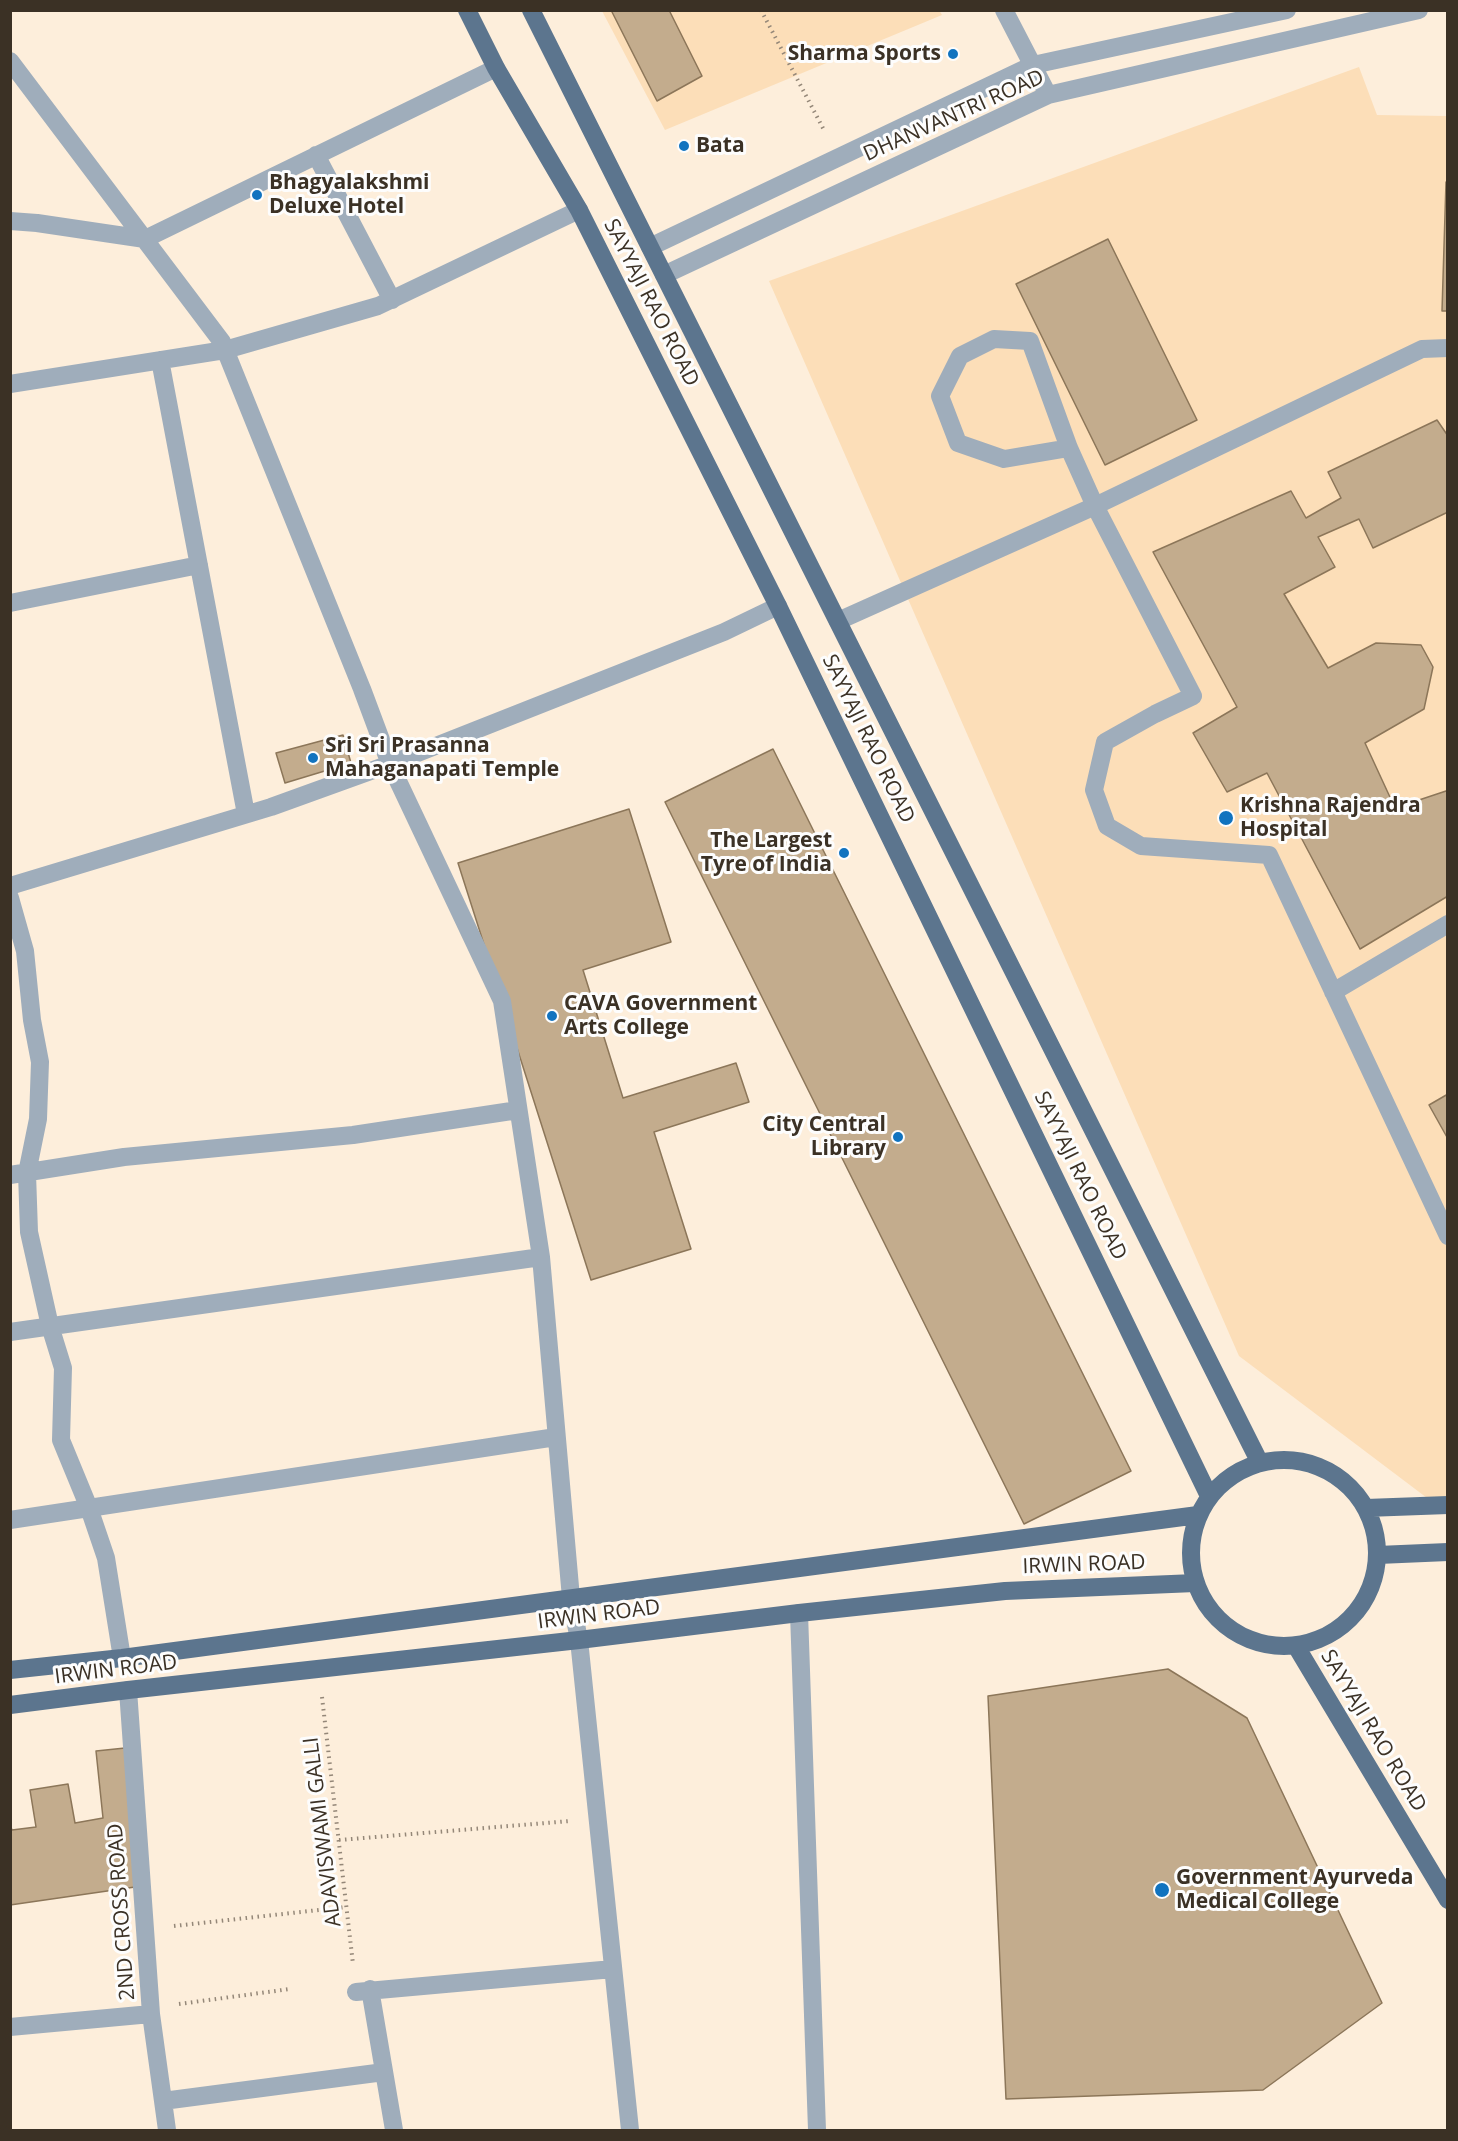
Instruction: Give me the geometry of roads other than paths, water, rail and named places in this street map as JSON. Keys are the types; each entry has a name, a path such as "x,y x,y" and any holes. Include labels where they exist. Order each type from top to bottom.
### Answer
{"main road":[{"name":"SAYYAJI RAO ROAD","path":"467,10 496,68 579,210 778,606 1209,1496"},
{"name":"SAYYAJI RAO ROAD","path":"531,10 1260,1463"},
{"path":"1291,1460 1321,1467 1347,1484 1366,1508 1375,1531 1378,1555 1373,1581 1362,1605 1344,1625 1322,1639 1296,1646 1270,1646 1245,1638 1224,1625 1206,1606 1195,1583 1191,1536 1198,1515 1209,1496 1232,1476 1260,1463 1291,1460"},
{"path":"1366,1508 1448,1505"},
{"path":"10,1670 122,1658 1198,1515"},
{"path":"1378,1555 1448,1552"},
{"name":"IRWIN ROAD","path":"10,1706 128,1690 1005,1591 1195,1583"},
{"name":"SAYYAJI RAO ROAD","path":"1296,1646 1448,1900"}],"street":[{"path":"1004,10 1048,95"},
{"name":"DHANVANTRI ROAD","path":"650,247 1033,65 1252,14 1287,10"},
{"name":"DHANVANTRI ROAD","path":"664,276 1048,95 1419,10"},
{"path":"10,61 222,342 390,764 502,1001 541,1257 571,1598 579,1640 630,2130"},
{"path":"10,221 145,239 496,68"},
{"path":"316,155 392,300"},
{"path":"10,384 225,350 378,306 579,210"},
{"path":"1069,448 1004,459 958,443 940,396 960,356 994,339 1030,341 1069,448 1095,506 1193,696 1155,714 1106,742 1094,790 1107,826 1141,846 1269,855 1448,1236"},
{"path":"838,621 1095,506 1422,349 1448,348"},
{"path":"160,360 246,814"},
{"path":"10,603 199,565"},
{"path":"10,886 246,814 390,764 724,632 778,606"},
{"path":"10,898 24,951 32,1020 40,1062 38,1119 19,1174 50,1326 63,1368 61,1440 89,1508 106,1558 122,1658"},
{"path":"1334,992 1448,924"},
{"path":"19,1174 124,1157 353,1135 519,1110"},
{"path":"10,1332 541,1257"},
{"path":"10,1520 556,1437"},
{"path":"799,1613 817,2130"},
{"name":"2ND CROSS ROAD","path":"128,1690 152,2011 167,2130"},
{"path":"394,2130 384,2072 363,1990 613,1969"},
{"path":"10,2027 152,2011"},
{"path":"163,2101 384,2072"}],"place":[{"name":"Sharma Sports","path":"953,54"},
{"name":"Bata","path":"684,146"},
{"name":"Bhagyalakshmi Deluxe Hotel","path":"257,195"},
{"name":"Sri Sri Prasanna Mahaganapati Temple","path":"313,758"},
{"name":"Krishna Rajendra Hospital","path":"1226,818"},
{"name":"The Largest Tyre of India","path":"844,853"},
{"name":"CAVA Government Arts College","path":"552,1016"},
{"name":"City Central Library","path":"898,1137"},
{"name":"Government Ayurveda Medical College","path":"1162,1890"}]}
